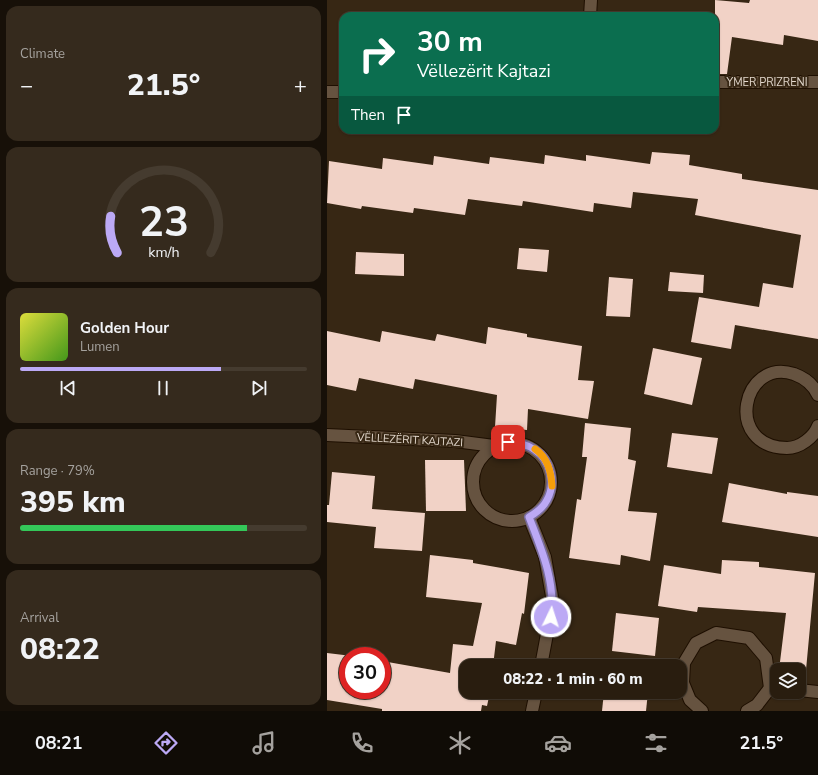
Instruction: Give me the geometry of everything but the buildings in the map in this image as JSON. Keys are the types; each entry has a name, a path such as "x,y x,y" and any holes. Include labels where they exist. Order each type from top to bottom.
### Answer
{"street":[{"path":"590,12 591,0"},
{"name":"YMER PRIZRENI","path":"719,82 818,82"},
{"path":"327,92 339,92"},
{"path":"818,395 814,386 802,376 788,372 774,373 761,379 751,390 746,403 746,418 751,431 762,442 775,448 791,448 805,442 818,426"},
{"name":"VËLLEZËRIT KAJTAZI","path":"327,435 455,441 494,446"},
{"name":"VËLLEZËRIT KAJTAZI","path":"508,442 523,444 537,450 547,462 551,474 552,488 547,500 539,511 529,517 524,520 507,521 490,515 478,503 472,486 474,468 482,455 494,446 508,442"},
{"path":"529,517 545,557 553,602 542,659"},
{"path":"702,711 690,700 683,683 684,663 697,643 716,633 749,638 766,658 770,673"},
{"path":"806,691 818,692"},
{"path":"747,711 757,705 770,692"},
{"path":"532,711 535,699"}],"slow traffic":[{"path":"535,449 547,462 551,474 552,486"}],"route":[{"path":"508,442 523,444 537,450 547,462 551,474 552,488 547,500 539,511 529,517 545,557 553,602 551,617"}]}
